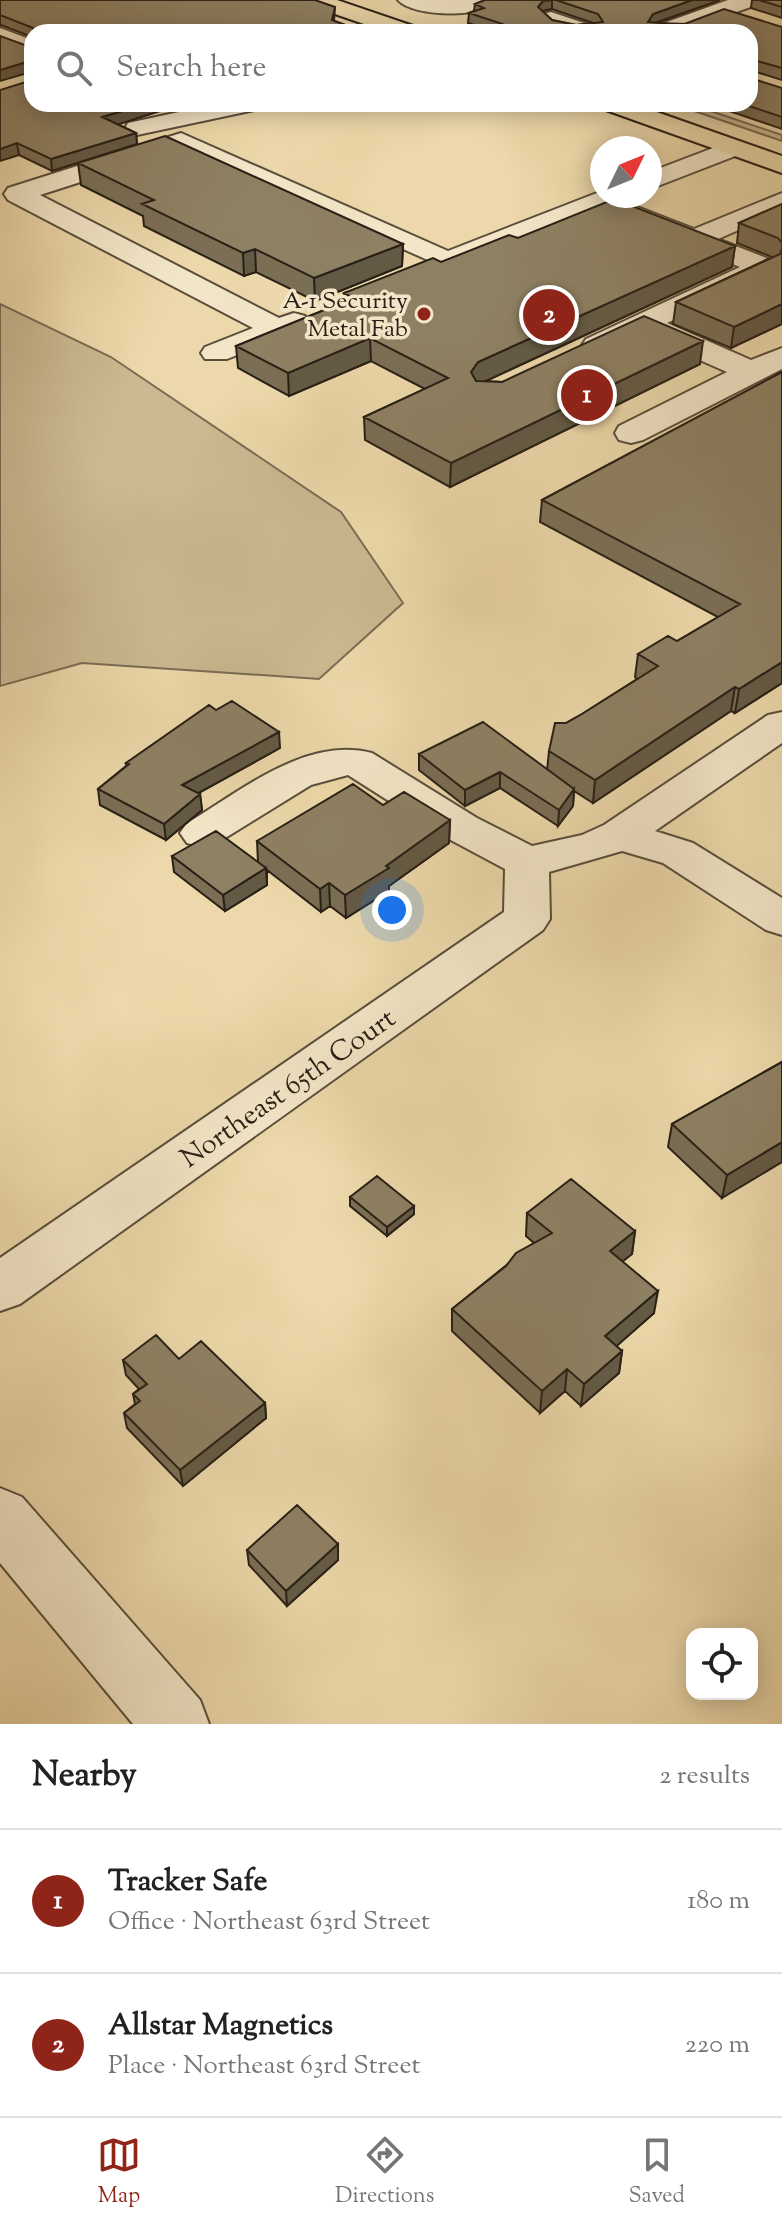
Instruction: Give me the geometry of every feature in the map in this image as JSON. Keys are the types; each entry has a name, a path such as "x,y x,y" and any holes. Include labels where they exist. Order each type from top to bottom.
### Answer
{"main road":[{"path":"317,0 385,24"},
{"path":"633,112 782,165"}],"street":[{"path":"409,0 432,8 457,9 492,0"},
{"path":"682,24 748,0"},
{"path":"722,9 759,21"},
{"path":"551,19 565,24"},
{"path":"0,35 24,45"},
{"path":"185,112 190,114"},
{"path":"114,133 190,114 227,112"},
{"path":"278,329 17,194 181,141 448,261"},
{"path":"662,176 734,148"},
{"path":"694,239 782,201"},
{"path":"405,278 590,205"},
{"path":"573,356 764,267 625,208"},
{"path":"216,353 320,312"},
{"path":"642,324 752,372"},
{"path":"631,433 782,357"},
{"path":"202,833 296,776 335,761 357,762 462,828 527,862 594,847 619,835 782,724"},
{"path":"619,835 678,853 782,919"},
{"name":"Northeast 65th Court","path":"0,1288 527,919 527,862"},
{"path":"0,1517 176,1724"}],"shaded area":[{"path":"697,112 714,112 782,135 782,141"},
{"path":"0,304 111,357 341,512 403,603 319,679 82,663 0,686"}],"building":[{"path":"0,0 315,0 335,7 332,20 343,24 24,24 0,15"},
{"path":"485,0 547,0 538,7 552,20 571,24 503,24 469,13 484,8 475,4"},
{"path":"556,0 692,0 653,14 648,22 671,24 585,24 603,22 598,14"},
{"path":"759,0 782,0 782,7"},
{"path":"724,9 782,27 782,68 758,61 758,24 685,24"},
{"path":"0,36 24,45 24,63 0,70"},
{"path":"758,80 782,88 782,117 758,109"},
{"path":"24,82 24,112 119,112 102,117 136,133 51,159 17,143 0,149 0,90"},
{"path":"165,136 403,244 314,278 255,249 243,253 142,204 154,200 78,163"},
{"path":"782,204 782,243 778,238 739,223"},
{"path":"592,208 637,208 735,246 478,362 471,372 476,381 502,382 644,316 703,341 451,463 364,417 448,378 370,338 288,373 236,346 354,298 344,293 433,258 441,262 509,235 518,238"},
{"path":"782,248 782,304 734,327 676,302 780,254"},
{"path":"782,372 782,662 739,689 735,687 595,780 549,751 555,723 566,723 658,666 638,654 668,636 677,641 740,604 542,500"},
{"path":"232,701 279,732 182,785 200,794 164,824 98,789 129,764 126,763 209,705 216,710"},
{"path":"483,722 574,789 559,810 500,772 465,790 419,754"},
{"path":"353,784 383,805 404,792 450,820 386,866 389,868 345,895 329,883 320,889 257,841"},
{"path":"216,831 266,868 223,895 172,856"},
{"path":"782,1062 782,1142 727,1175 672,1124"},
{"path":"377,1176 414,1206 387,1227 350,1197"},
{"path":"571,1179 635,1231 610,1251 658,1291 605,1336 622,1351 584,1384 567,1369 542,1391 452,1309 506,1266 516,1253 552,1233 527,1213"},
{"path":"156,1335 179,1359 201,1341 265,1403 180,1470 124,1413 140,1401 133,1394 147,1384 123,1360"},
{"path":"297,1505 338,1544 286,1591 247,1550"}],"place":[{"name":"A-1 Security Metal Fab","path":"424,314"},
{"name":"Allstar Magnetics","path":"549,315"},
{"name":"Tracker Safe","path":"587,395"}]}
